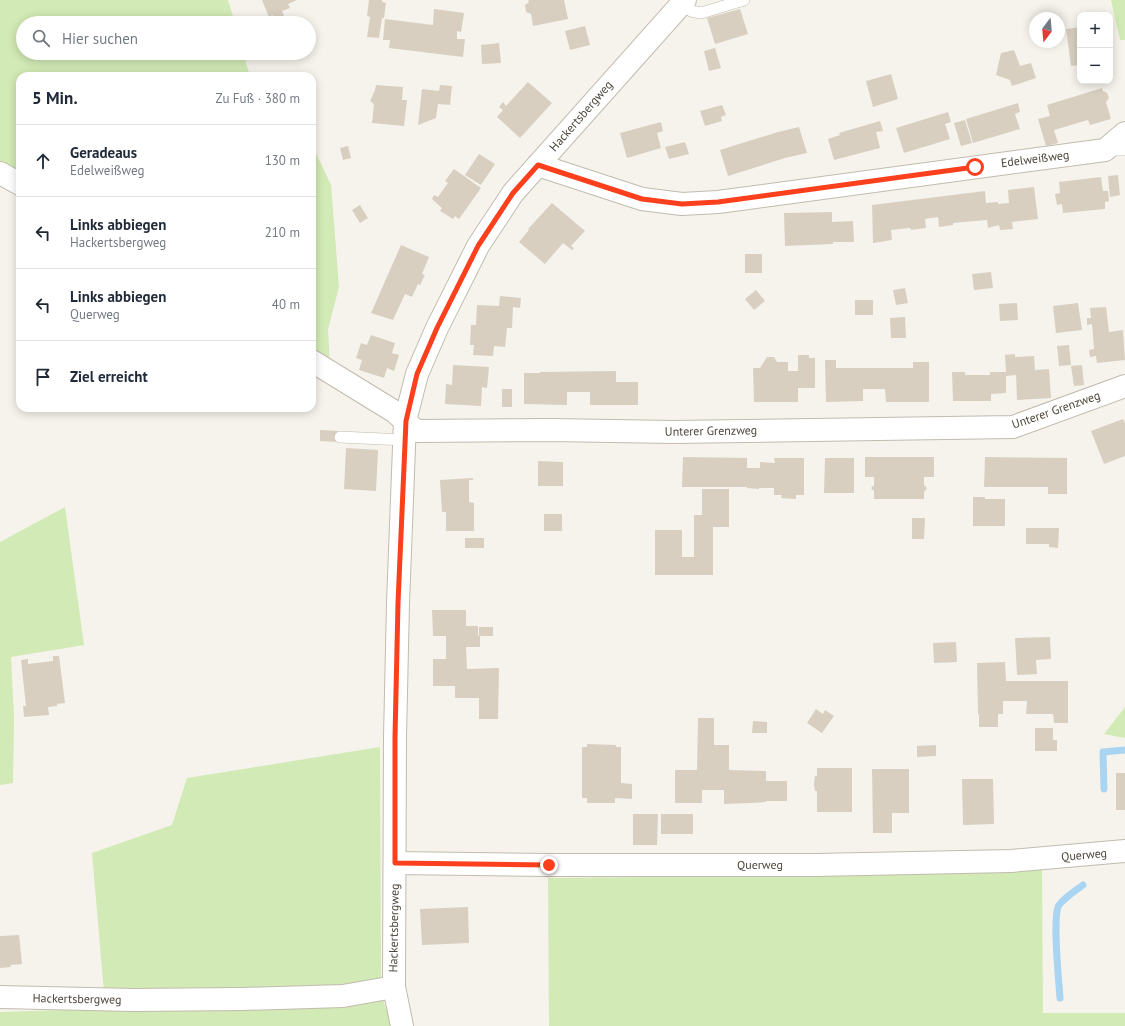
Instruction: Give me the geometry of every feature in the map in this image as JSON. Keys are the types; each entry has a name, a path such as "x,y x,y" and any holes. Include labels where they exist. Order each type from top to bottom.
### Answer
{"street":[{"name":"Hackertsbergweg","path":"402,1026 394,987 395,737 398,603 405,430 417,374 437,328 478,246 513,193 683,1"},
{"name":"Edelweißweg","path":"538,165 642,199 682,204 718,202 1115,150 1125,133"},
{"path":"0,173 16,182"},
{"name":"Unterer Grenzweg","path":"316,364 395,412 405,430 416,431 552,430 674,432 1013,427 1125,386"},
{"name":"Querweg","path":"395,863 549,865 815,865 1011,861 1125,851"},
{"name":"Hackertsbergweg","path":"0,998 132,1000 242,999 343,996 394,987"}],"lane":[{"path":"683,1 691,11 701,13 744,0"},
{"path":"340,437 405,430"}],"green space":[{"path":"0,0 228,0 233,16 16,16 16,60 245,60 249,72 16,72 16,178 0,168"},
{"path":"1111,0 1125,0 1125,40 1120,40"},
{"path":"316,153 331,185 339,287 328,329 330,368 316,359"},
{"path":"65,507 84,645 11,657 14,716 13,783 0,785 0,542"},
{"path":"1125,707 1125,738 1104,734"},
{"path":"380,747 381,977 339,992 104,992 92,853 172,825 187,778"},
{"path":"1042,867 1043,1013 1125,1013 1125,1026 549,1026 548,878 758,876"},
{"path":"383,1000 392,1026 0,1026 0,1012"}],"building":[{"path":"262,0 297,0 288,4 290,8 282,11 284,16 269,16"},
{"path":"369,0 382,0 382,2 386,3 379,38 367,37 370,17 367,16"},
{"path":"528,0 564,0 568,19 533,26 531,14 526,12 525,5 529,2"},
{"path":"434,9 464,13 461,32 457,31 457,39 465,39 463,57 389,48 390,40 383,40 385,19 433,25"},
{"path":"740,9 748,34 715,44 707,18"},
{"path":"585,26 590,45 570,50 565,31"},
{"path":"1077,27 1077,65 1071,66 1066,29"},
{"path":"499,43 501,63 482,64 481,45"},
{"path":"715,48 721,68 709,71 704,51"},
{"path":"1014,50 1020,66 1031,63 1036,78 1012,86 1010,80 996,75 1001,53"},
{"path":"891,74 898,99 873,107 866,81"},
{"path":"528,82 552,103 520,138 497,117 503,110 499,107 503,102 506,106"},
{"path":"376,85 403,87 402,100 407,100 404,126 372,123 374,104 370,101"},
{"path":"440,85 452,86 450,105 438,104 436,118 418,125 422,89 439,91"},
{"path":"1102,88 1103,91 1107,93 1109,98 1106,102 1111,119 1090,125 1088,120 1054,130 1058,143 1046,146 1038,119 1050,116 1047,105"},
{"path":"1018,103 1020,112 1015,114 1020,129 973,143 966,119"},
{"path":"722,105 726,115 721,117 722,121 705,126 700,111"},
{"path":"948,112 951,122 945,124 950,139 904,153 896,128"},
{"path":"965,120 972,143 961,146 954,123"},
{"path":"880,121 883,131 876,132 880,148 834,160 828,139 840,135 839,133"},
{"path":"661,122 663,131 657,133 661,148 627,158 620,133"},
{"path":"799,127 807,153 785,158 728,176 720,150"},
{"path":"685,142 689,154 669,159 665,147"},
{"path":"348,146 351,158 343,160 340,148"},
{"path":"479,154 495,164 481,185 465,175"},
{"path":"454,169 481,188 459,219 455,216 453,219 440,211 442,208 432,199 434,195 438,197 448,183 445,181"},
{"path":"1118,175 1120,195 1110,197 1108,176"},
{"path":"1101,177 1103,191 1108,191 1109,201 1105,202 1105,209 1063,213 1062,204 1057,205 1055,194 1060,193 1059,182"},
{"path":"1034,187 1038,219 1012,222 1013,229 1000,230 999,225 988,228 987,220 953,223 953,225 939,227 938,217 925,219 926,228 891,230 892,240 873,243 872,205 985,191 986,203 1009,203 1008,190"},
{"path":"552,203 585,231 571,246 574,248 572,250 563,243 545,264 519,242 529,230 528,229"},
{"path":"360,205 368,218 360,223 352,210"},
{"path":"832,212 832,222 853,221 854,242 833,242 833,244 785,246 784,213"},
{"path":"401,245 429,257 422,274 425,275 420,285 418,284 412,297 405,294 393,320 371,313"},
{"path":"745,254 762,254 762,273 745,273"},
{"path":"991,272 993,288 974,290 972,274"},
{"path":"905,288 908,303 896,305 893,290"},
{"path":"756,290 765,301 754,310 745,299"},
{"path":"500,296 521,298 520,308 513,307 512,328 507,328 505,347 494,346 493,356 473,355 474,345 470,345 471,325 476,325 477,305 499,306"},
{"path":"855,300 873,300 873,315 855,315"},
{"path":"1017,303 1018,320 1000,321 999,304"},
{"path":"1078,303 1082,330 1056,333 1053,306"},
{"path":"1106,307 1109,332 1123,330 1125,360 1097,363 1096,356 1090,357 1089,350 1094,349 1092,324 1087,325 1087,318 1091,318 1090,308"},
{"path":"905,317 906,338 891,338 890,318"},
{"path":"371,335 395,343 392,353 399,355 394,371 387,368 384,378 359,370 362,360 356,358 361,343 367,345"},
{"path":"1069,345 1071,365 1059,366 1057,346"},
{"path":"1015,354 1015,357 1034,356 1035,370 1049,369 1051,398 1017,400 1016,375 1006,376 1006,393 991,394 991,401 953,401 952,372 965,372 965,375 990,375 990,372 1006,372 1005,355"},
{"path":"798,355 809,355 809,358 815,358 815,388 798,388 798,402 754,402 753,368 760,368 767,357 774,357 777,362 788,362 788,371 798,371"},
{"path":"825,360 836,360 836,368 913,368 913,362 929,362 929,402 886,402 885,389 863,389 863,401 826,402"},
{"path":"453,365 489,367 487,388 482,387 481,406 445,404 446,384 452,385"},
{"path":"1082,365 1084,385 1074,386 1071,366"},
{"path":"616,371 616,382 638,382 638,405 590,405 590,392 567,392 567,405 524,404 524,373"},
{"path":"502,389 512,389 512,407 502,407"},
{"path":"1123,419 1125,423 1125,456 1104,464 1091,431"},
{"path":"320,430 340,431 339,442 320,441"},
{"path":"346,448 378,450 376,491 344,489"},
{"path":"683,457 747,458 747,468 760,468 760,462 775,463 774,458 804,458 804,495 796,495 796,499 781,498 782,495 774,495 774,488 682,487"},
{"path":"865,457 934,457 934,477 924,477 924,485 927,488 924,492 924,499 874,499 874,491 871,488 874,485 874,477 865,477"},
{"path":"985,457 1067,458 1067,494 1048,494 1048,487 984,487"},
{"path":"825,458 854,458 854,493 824,493"},
{"path":"538,461 563,462 563,486 538,486"},
{"path":"473,478 473,480 469,480 469,502 474,503 474,531 446,531 446,512 442,512 440,480"},
{"path":"702,489 729,489 729,527 713,527 713,575 655,575 655,530 682,530 682,557 694,557 694,515 702,515"},
{"path":"973,497 985,497 985,499 1005,499 1005,526 973,526"},
{"path":"544,514 562,514 562,531 544,531"},
{"path":"912,518 925,518 924,539 912,539"},
{"path":"1026,528 1059,528 1058,548 1049,547 1049,544 1026,544"},
{"path":"465,538 484,538 484,548 465,548"},
{"path":"432,610 466,610 466,626 478,626 480,647 466,647 467,669 499,668 498,719 479,719 479,698 455,698 455,686 433,686 433,659 446,659 446,636 433,636"},
{"path":"479,627 493,627 493,636 479,636"},
{"path":"1050,637 1051,659 1036,660 1037,674 1017,675 1015,638"},
{"path":"956,642 957,662 934,663 933,643"},
{"path":"53,656 59,656 65,703 48,707 49,715 24,717 23,706 26,706 21,660 28,659 28,664 53,661"},
{"path":"1005,662 1006,681 1068,681 1068,723 1054,723 1053,714 1026,714 1027,701 1003,701 1003,714 998,714 998,727 979,727 977,663"},
{"path":"816,709 823,714 825,710 834,716 822,733 807,723"},
{"path":"698,718 714,718 714,745 729,745 729,770 766,771 766,781 787,781 787,801 724,804 724,790 702,790 702,803 675,803 675,770 697,770"},
{"path":"753,721 767,722 767,733 752,733"},
{"path":"1035,728 1053,728 1053,740 1057,740 1057,751 1035,751"},
{"path":"587,744 616,745 616,747 621,747 621,783 632,784 632,799 615,798 615,803 587,803 587,798 582,798 582,747 587,747"},
{"path":"936,745 936,756 917,757 917,746"},
{"path":"817,768 852,768 852,812 817,812 817,791 815,791 814,784 815,776 817,776"},
{"path":"872,769 909,769 909,813 892,813 892,833 873,833"},
{"path":"1116,773 1125,773 1125,810 1116,810"},
{"path":"962,779 993,779 994,824 963,825"},
{"path":"633,814 658,814 657,845 633,845"},
{"path":"661,814 693,814 693,834 661,834"},
{"path":"468,907 469,943 422,945 420,909"},
{"path":"19,935 22,964 0,968 0,936"}],"waterway":[{"path":"1104,789 1103,752 1125,750"},
{"path":"1060,998 1057,964 1057,911 1061,902 1083,885"}],"route":[{"path":"549,865 395,863 395,737 398,603 406,421 417,374 437,328 478,246 513,193 538,165 642,199 682,204 718,202 975,167"}]}
